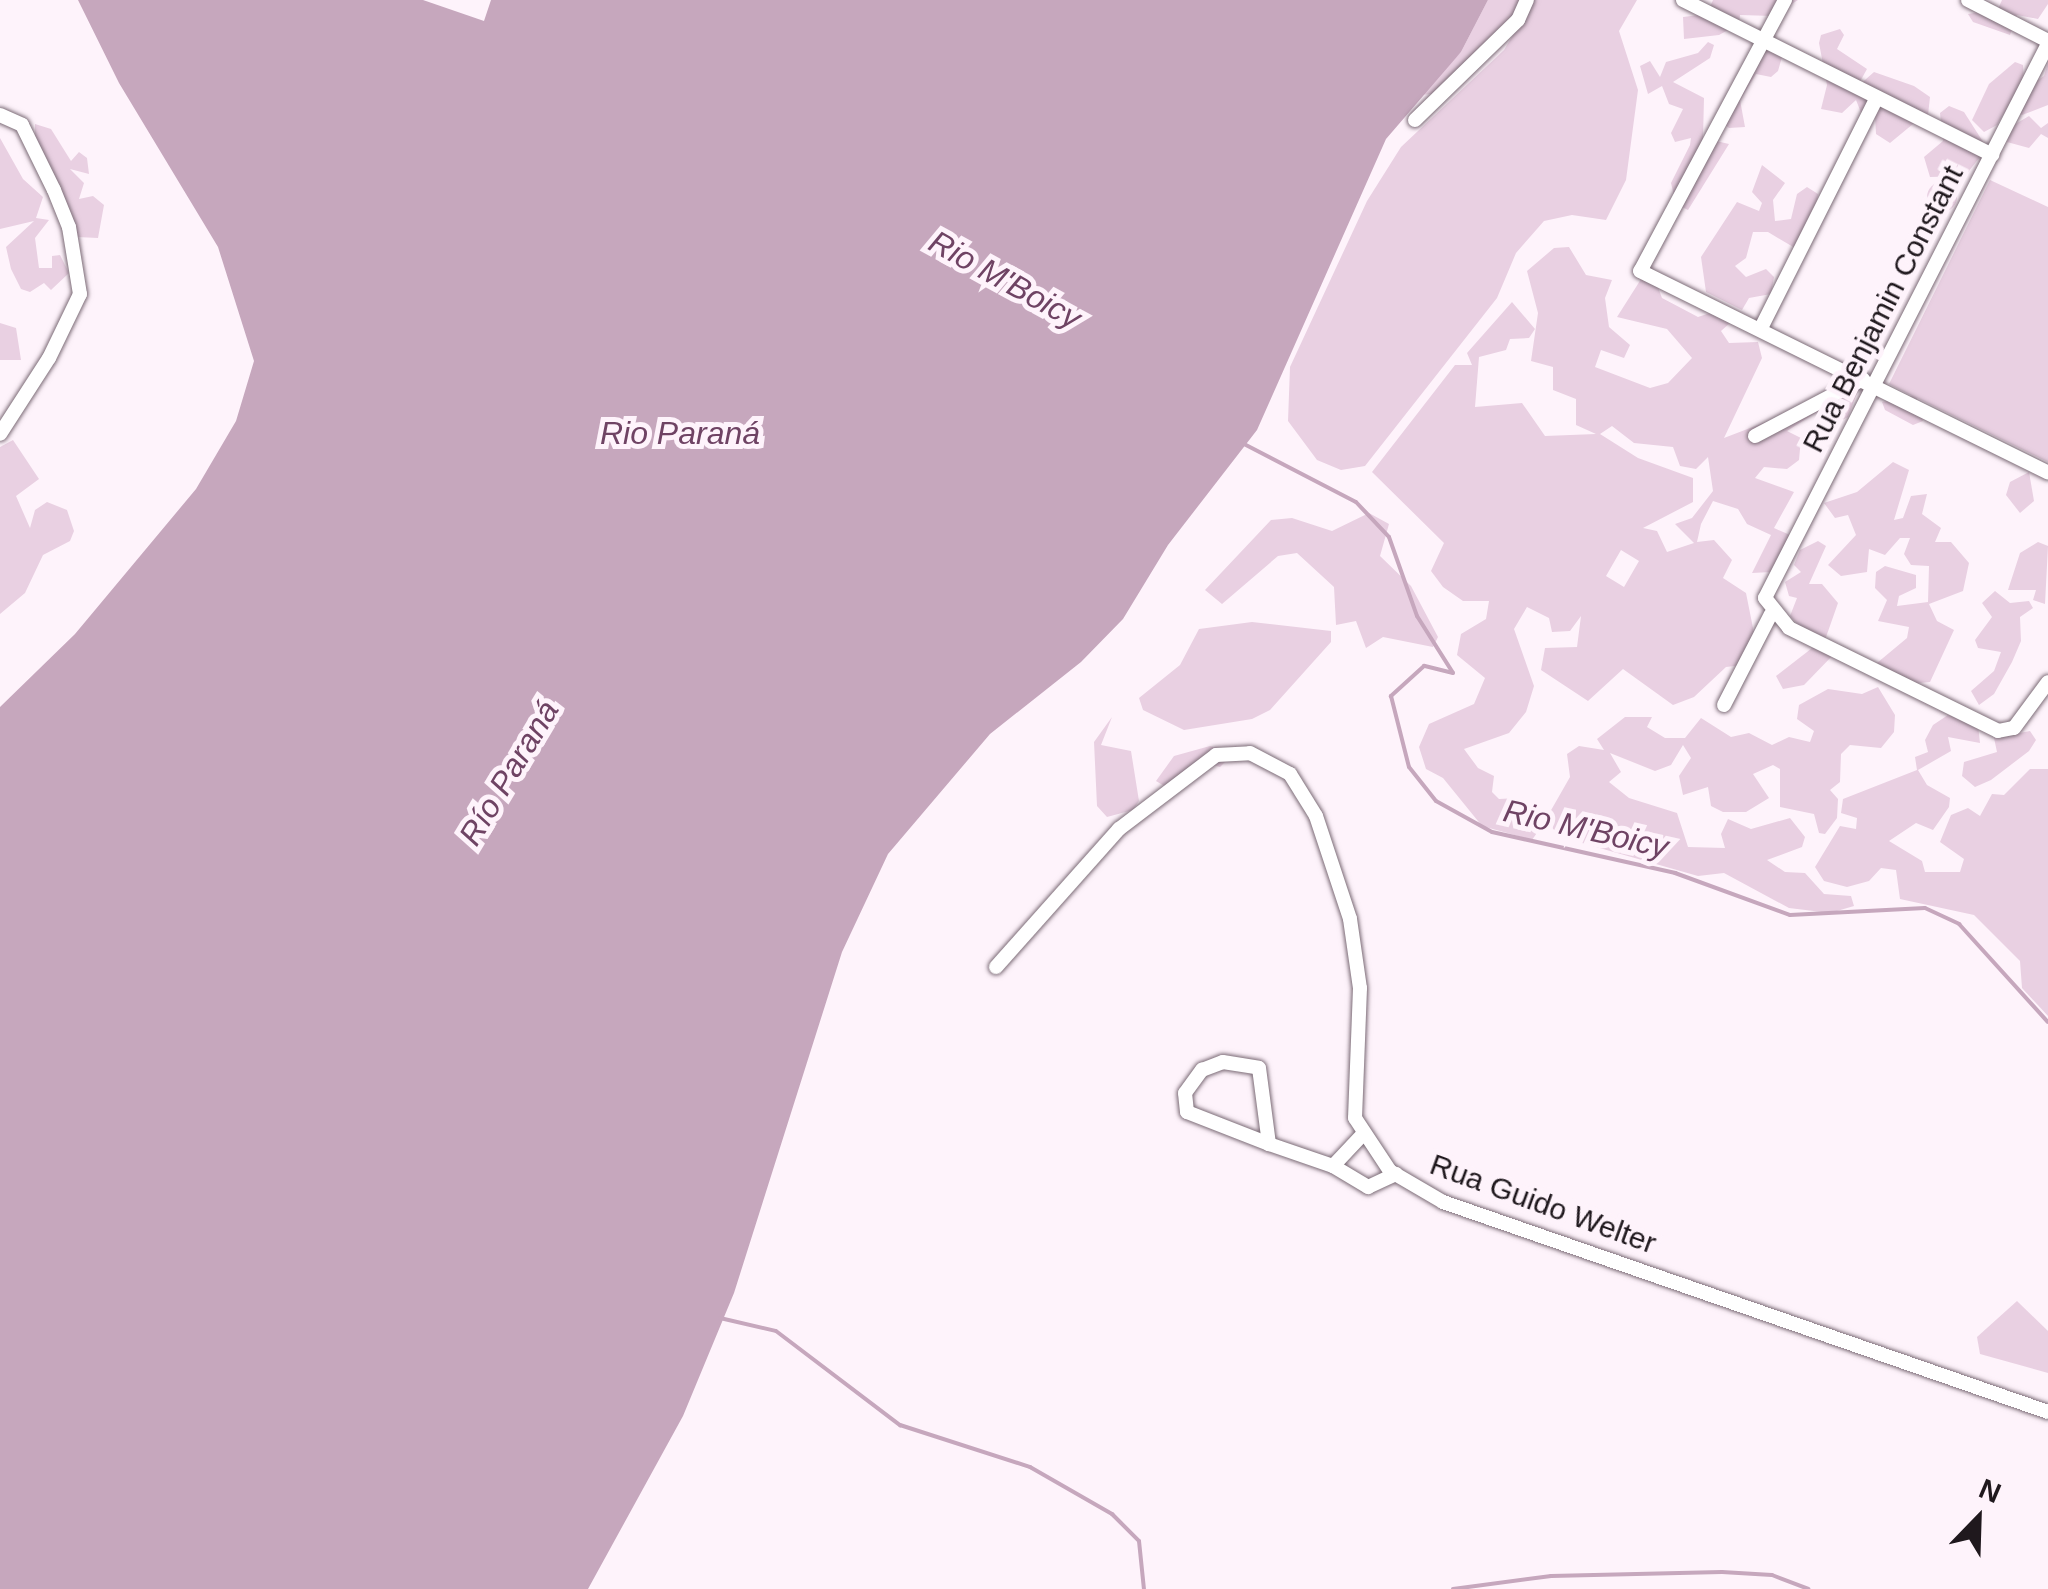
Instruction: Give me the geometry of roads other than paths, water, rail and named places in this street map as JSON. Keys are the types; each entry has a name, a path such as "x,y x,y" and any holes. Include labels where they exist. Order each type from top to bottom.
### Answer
{"street":[{"path":"1416,120 1518,20 1527,0"},
{"path":"1683,0 1992,155"},
{"path":"1785,0 1640,271 2048,473"},
{"path":"1968,0 2048,42"},
{"name":"Rua Benjamin Constant","path":"1772,614 1765,598 1869,382 1992,155 2048,42"},
{"path":"1761,328 1877,97"},
{"path":"0,115 22,126 32,141 69,228 80,294 57,342 0,434"},
{"path":"1754,436 1869,382"},
{"path":"1724,705 1772,614 1984,726 2009,730 2048,682"},
{"path":"996,967 1100,846 1206,761 1232,751 1268,761 1308,795 1350,920 1362,1010 1356,1118 1363,1134 1333,1166"},
{"path":"1269,1144 1258,1068 1223,1062 1202,1070 1184,1094 1187,1112 1269,1144 1333,1166 1368,1186 1396,1174"},
{"name":"Rua Guido Welter","path":"1363,1134 1396,1174 1443,1202 2048,1412"}],"water":[{"name":"Rio Paraná","path":"78,0 1488,0 1461,52 1386,139 1257,430 1168,545 1123,619 1081,662 990,734 888,854 842,952 734,1293 683,1416 588,1589 0,1589 0,707 75,634 196,489 236,421 254,361 218,247 119,83"}],"waterway":[{"name":"Rio M'Boicy","path":"1244,444 1356,502 1389,537 1417,616 1453,673 1424,666 1391,696 1409,767 1436,801 1492,832 1675,873 1790,915 1925,908 1959,924 2048,1022"},
{"path":"720,1318 776,1331 900,1425 1030,1467 1112,1514 1139,1541 1144,1589"},
{"path":"1453,1589 1551,1576 1722,1572 1772,1575 1808,1589"}],"water label":[{"name":"Río Paraná","path":"509,773"}]}
